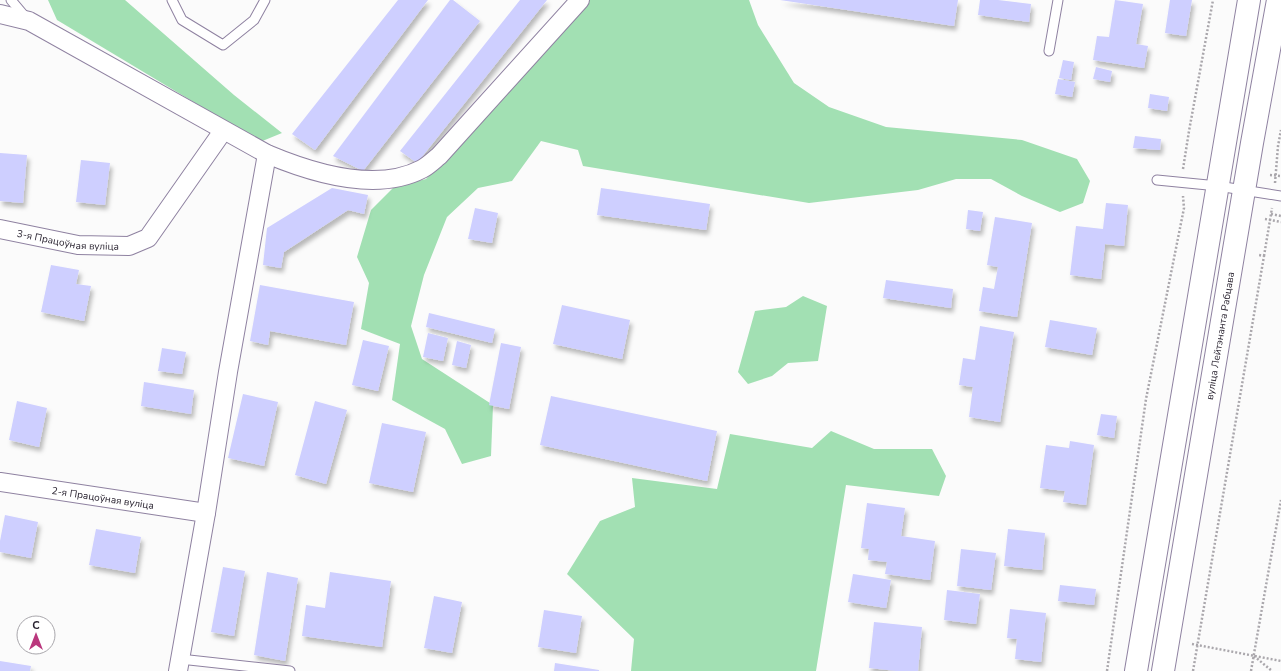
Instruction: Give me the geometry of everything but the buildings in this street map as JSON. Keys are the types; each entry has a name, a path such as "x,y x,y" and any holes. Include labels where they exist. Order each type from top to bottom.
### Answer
{"highway":[{"path":"1136,671 1249,0"},
{"name":"вуліца Лейтэнанта Рабцава","path":"1163,671 1244,191 1278,0"}],"street":[{"path":"0,14 29,21 223,131 267,154 310,170 342,177 367,180 406,176 423,168 439,156 580,0"},
{"name":"3-я Працоўная вуліца","path":"0,229 78,245 129,246 148,238 223,131"},
{"path":"179,665 206,513 228,372 267,154"},
{"name":"2-я Працоўная вуліца","path":"0,482 206,513"}],"lane":[{"path":"10,0 29,21"},
{"path":"172,0 182,20 223,45 254,20 265,0"},
{"path":"1049,51 1058,0"},
{"path":"1158,180 1218,186 1281,196"},
{"path":"179,665 290,671"}],"path":[{"path":"1107,671 1146,399 1184,208 1182,182 1184,161 1212,0"},
{"path":"1270,175 1281,176"},
{"path":"1271,214 1281,216"},
{"path":"1265,219 1281,222"},
{"path":"1193,671 1264,256 1259,256"},
{"path":"1251,671 1281,500"},
{"path":"1192,644 1281,661"},
{"path":"1253,656 1272,671"}],"green space":[{"path":"48,0 125,0 234,95 282,133 260,142 57,20"},
{"path":"587,0 749,0 758,25 794,83 829,107 886,127 1022,140 1077,159 1090,181 1083,203 1060,212 1022,196 991,179 956,179 918,190 809,203 583,166 578,150 541,141 512,181 478,188 447,217 424,275 411,326 422,359 493,405 491,456 462,464 445,429 392,400 400,344 361,329 369,283 357,257 371,210 394,187 426,179 515,78"},
{"path":"803,296 827,306 818,361 788,363 772,376 748,384 738,372 755,311 786,307"},
{"path":"831,431 874,449 932,449 946,476 939,496 846,485 816,671 631,671 634,639 567,574 600,521 635,507 632,478 717,489 730,434 812,448"}]}
